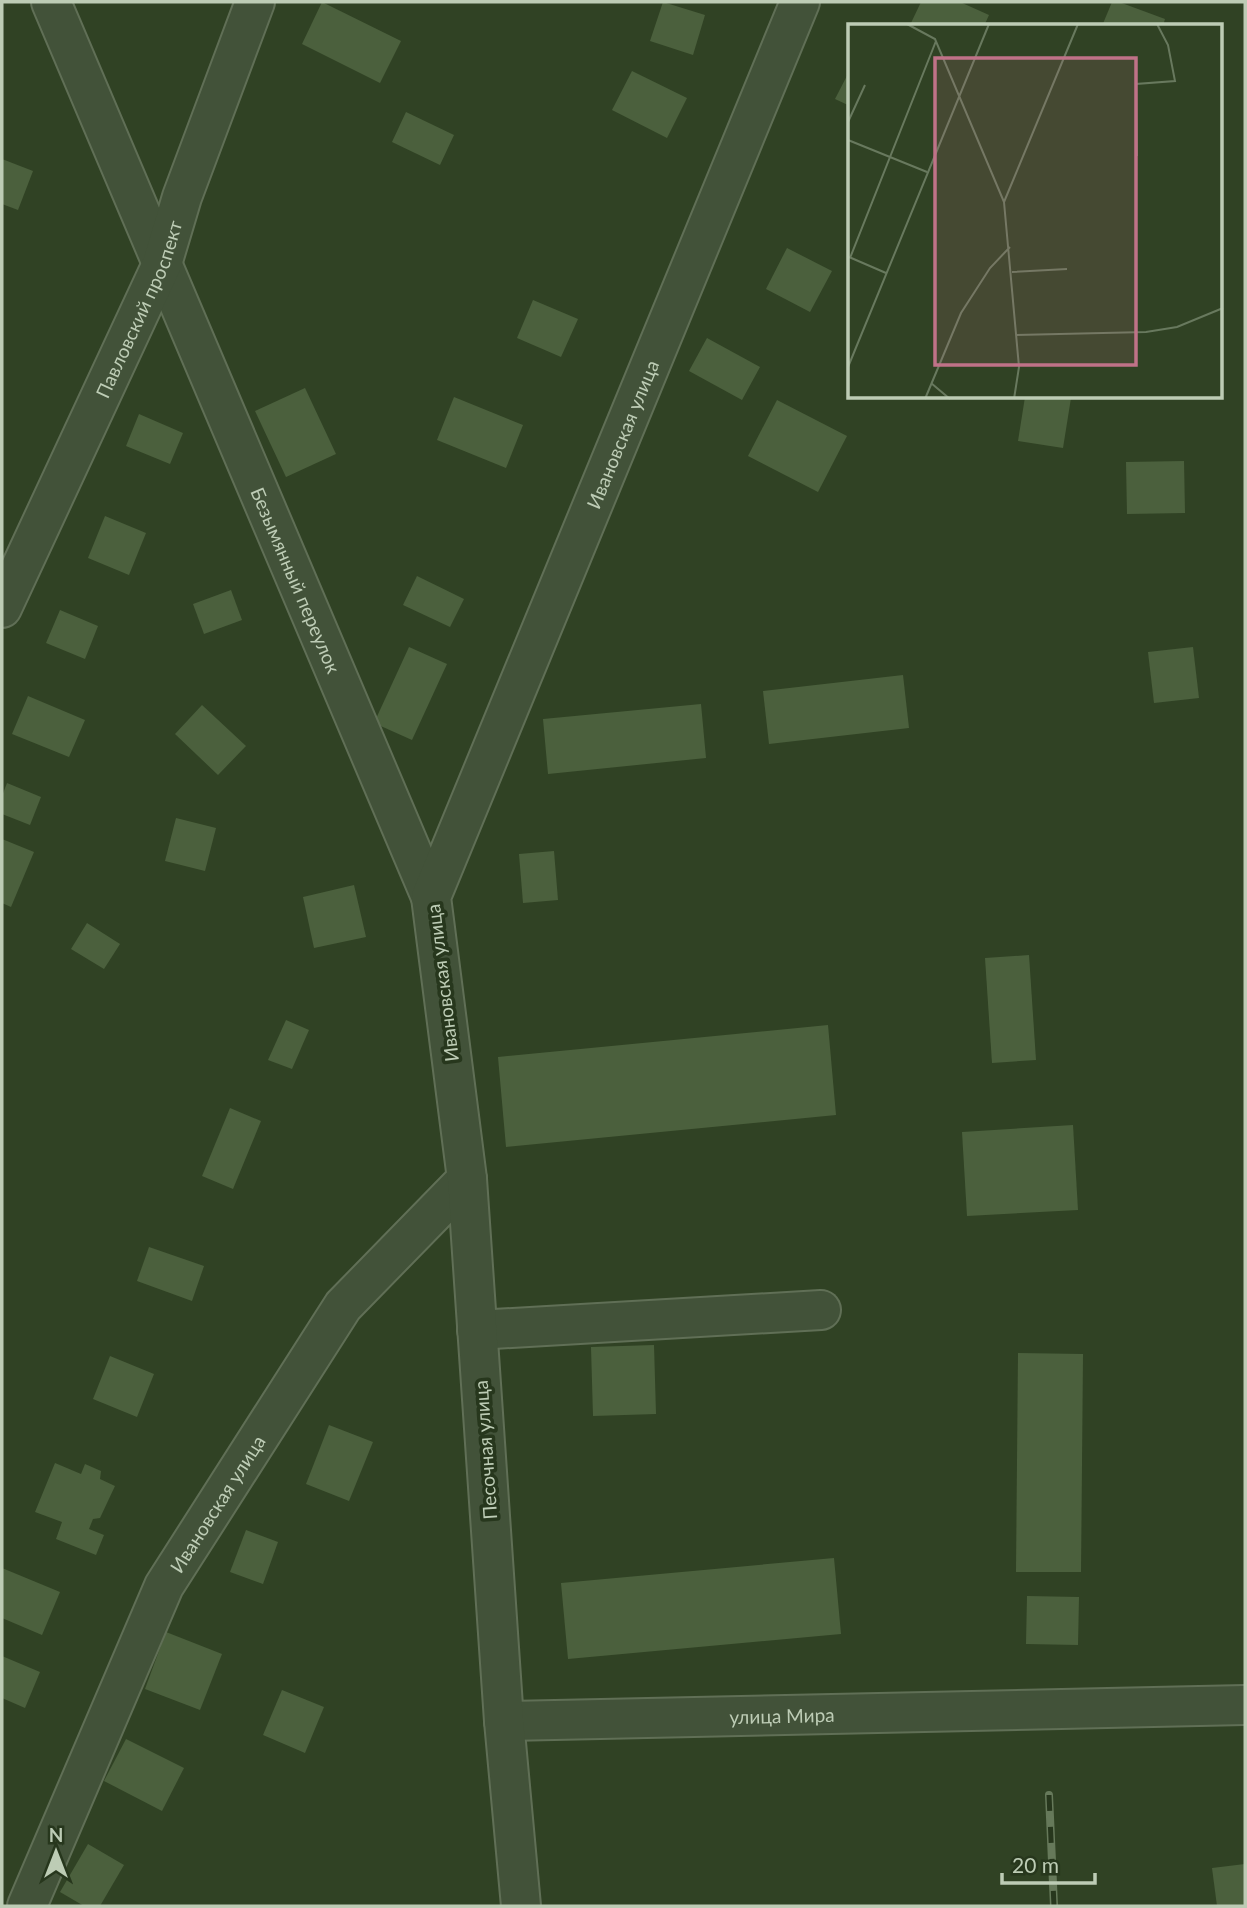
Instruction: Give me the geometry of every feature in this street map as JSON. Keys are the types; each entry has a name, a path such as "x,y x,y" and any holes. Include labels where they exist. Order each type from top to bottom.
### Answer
{"street":[{"name":"Безымянный переулок","path":"51,2 431,897"},
{"name":"Павловский проспект","path":"2,608 162,264 186,185 255,2"},
{"name":"Ивановская улица","path":"27,1906 164,1586 343,1306 467,1179 431,897 800,2"},
{"name":"Песочная улица","path":"467,1179 504,1721"},
{"path":"477,1330 821,1310"},
{"name":"улица Мира","path":"504,1721 1245,1705"},
{"path":"504,1721 521,1906"}],"building":[{"path":"322,2 401,41 380,83 302,44"},
{"path":"663,2 705,15 693,55 650,41"},
{"path":"921,2 960,2 989,15 985,24 911,23"},
{"path":"1112,2 1119,2 1165,19 1164,24 1103,24"},
{"path":"632,71 687,98 667,138 612,110"},
{"path":"848,74 848,105 835,99"},
{"path":"406,112 454,135 440,165 392,142"},
{"path":"2,159 33,171 18,210 2,204"},
{"path":"787,248 832,271 810,312 766,289"},
{"path":"533,300 578,319 561,357 517,338"},
{"path":"707,338 760,367 742,400 689,371"},
{"path":"305,388 336,454 286,477 255,411"},
{"path":"454,397 523,425 506,468 437,440"},
{"path":"1025,399 1071,399 1063,448 1018,441"},
{"path":"777,400 847,436 818,492 748,456"},
{"path":"139,414 183,433 170,464 126,446"},
{"path":"1184,461 1185,513 1127,514 1126,462"},
{"path":"105,516 146,533 129,575 88,558"},
{"path":"417,576 464,599 450,627 403,605"},
{"path":"231,590 242,620 204,634 193,604"},
{"path":"60,610 98,626 85,659 46,643"},
{"path":"409,647 447,664 412,740 374,723"},
{"path":"1193,647 1199,698 1154,703 1148,652"},
{"path":"903,675 909,728 769,744 763,691"},
{"path":"28,696 85,720 69,757 12,734"},
{"path":"701,704 706,758 548,774 543,719"},
{"path":"202,705 246,746 218,775 175,734"},
{"path":"7,783 41,797 30,825 2,814 2,796"},
{"path":"176,818 216,828 205,871 165,861"},
{"path":"2,839 34,852 11,907 2,903"},
{"path":"554,851 558,900 523,903 519,854"},
{"path":"354,885 366,937 314,948 303,897"},
{"path":"87,923 120,944 104,969 71,949"},
{"path":"1029,955 1036,1060 992,1063 985,958"},
{"path":"286,1020 309,1030 292,1069 268,1060"},
{"path":"828,1025 836,1115 506,1147 498,1057"},
{"path":"230,1108 261,1121 233,1189 202,1176"},
{"path":"1073,1125 1078,1210 967,1216 962,1132"},
{"path":"149,1247 204,1266 192,1301 137,1281"},
{"path":"654,1345 656,1414 593,1416 591,1347"},
{"path":"1018,1353 1083,1354 1081,1572 1016,1572"},
{"path":"110,1356 154,1374 137,1417 93,1399"},
{"path":"329,1425 373,1442 349,1501 306,1484"},
{"path":"55,1463 81,1474 85,1464 101,1471 100,1479 115,1486 100,1518 93,1519 89,1529 104,1535 96,1555 56,1539 62,1522 35,1512"},
{"path":"246,1530 278,1542 263,1584 230,1572"},
{"path":"834,1558 841,1634 568,1659 561,1583"},
{"path":"2,1568 60,1592 42,1635 2,1618"},
{"path":"1027,1596 1079,1597 1078,1645 1026,1644"},
{"path":"166,1632 222,1654 200,1710 145,1689"},
{"path":"2,1656 40,1672 25,1708 2,1698"},
{"path":"282,1690 324,1707 305,1753 263,1735"},
{"path":"126,1739 184,1768 162,1811 104,1781"},
{"path":"88,1844 124,1865 100,1906 84,1906 60,1892"},
{"path":"1245,1864 1245,1906 1217,1906 1212,1868"}],"railway":[{"path":"1049,1795 1054,1906"}]}
